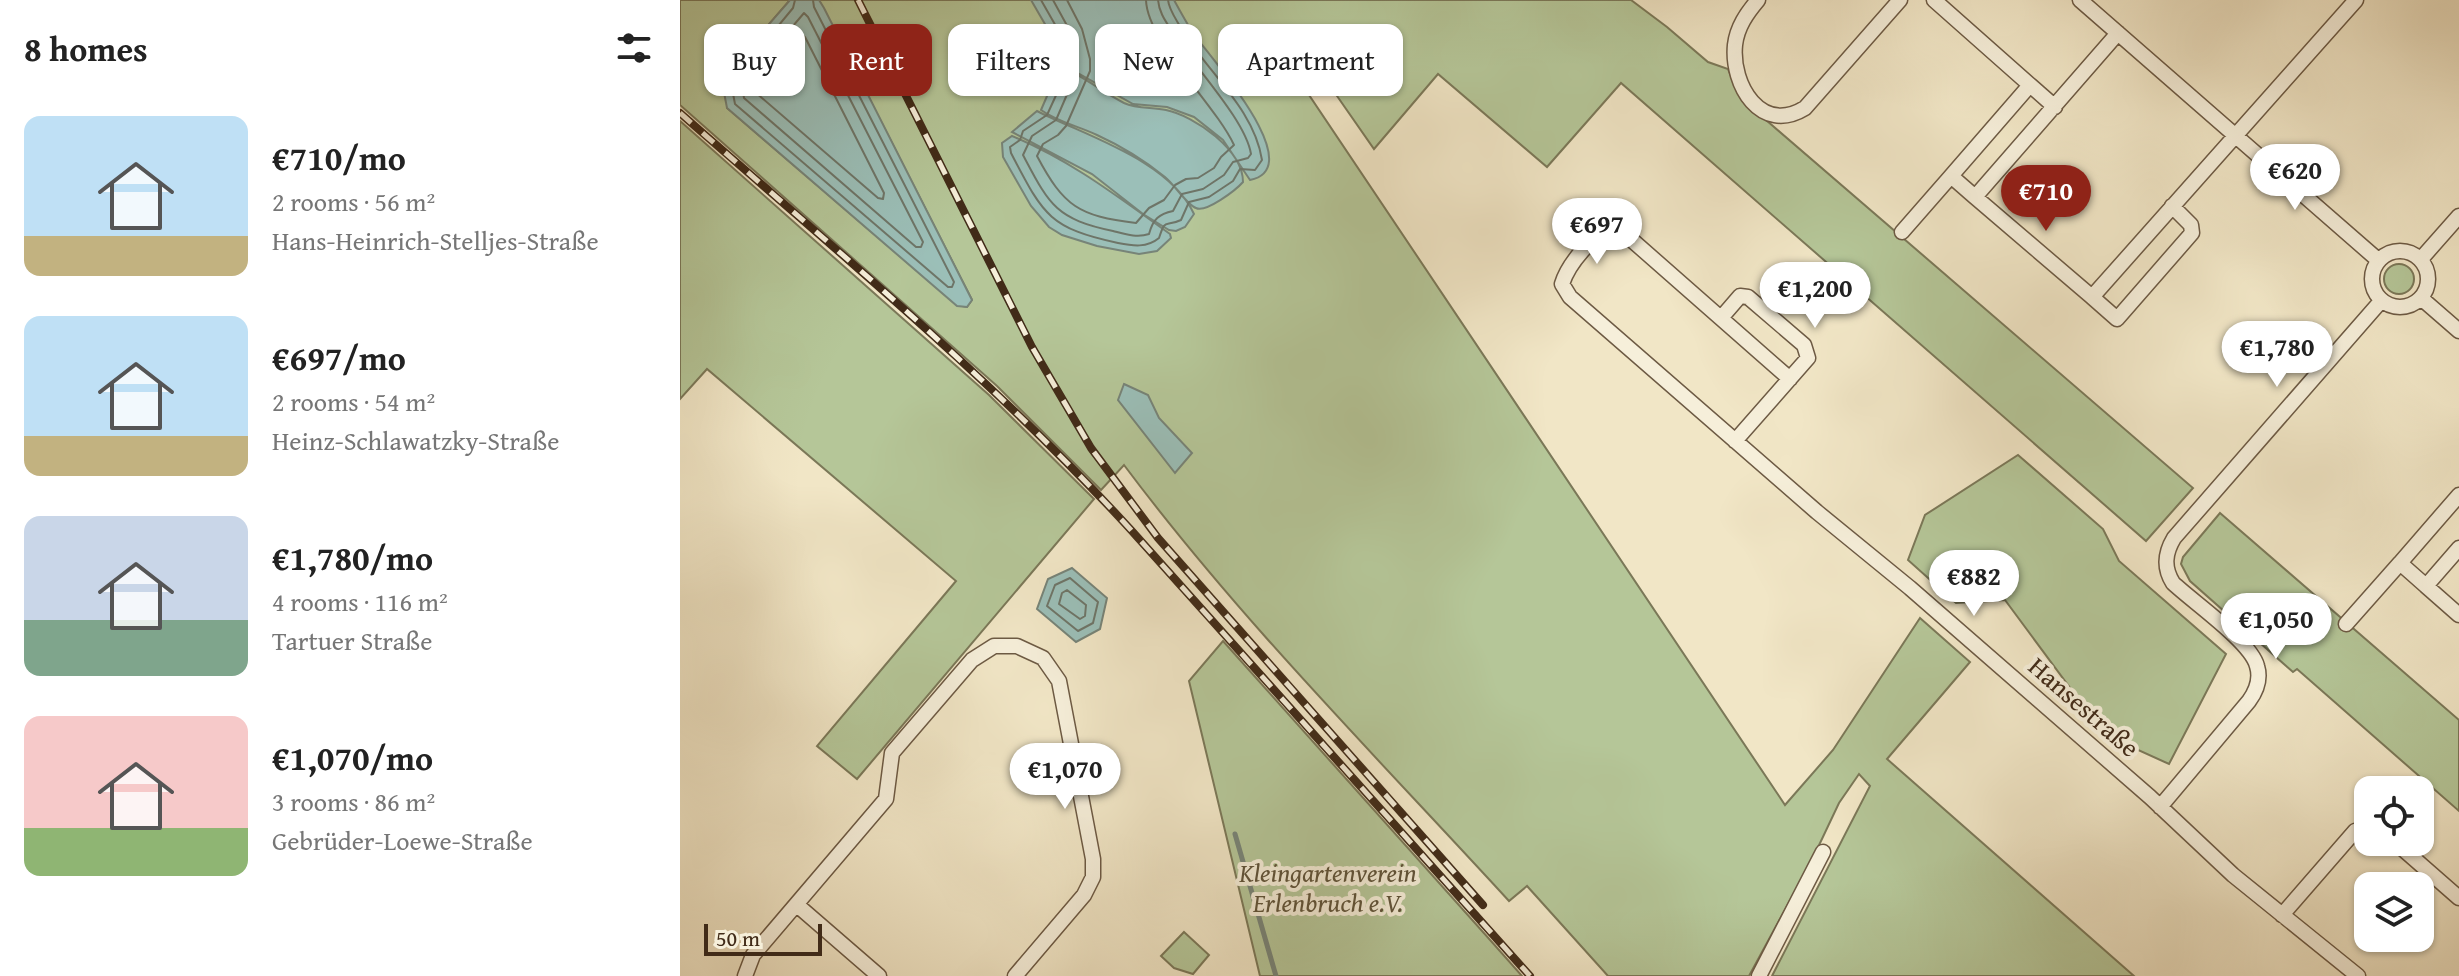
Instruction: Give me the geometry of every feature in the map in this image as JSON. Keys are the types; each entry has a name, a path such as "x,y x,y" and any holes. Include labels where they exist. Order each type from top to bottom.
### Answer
{"street":[{"path":"1758,0 1742,22 1735,42 1737,76 1745,93 1759,107 1774,117 1791,117 1805,108 1900,0"},
{"path":"1934,0 2055,107"},
{"path":"2080,0 2378,260"},
{"path":"2092,297 2356,0"},
{"path":"1975,197 2118,33"},
{"path":"1902,232 2030,85"},
{"path":"1951,176 2117,319 2192,233 2191,225 2172,206"},
{"path":"2421,259 2459,216"},
{"name":"Hansestraße","path":"1721,318 1625,234 1613,228 1602,231 1566,272 1562,284 1570,297 1817,512 1910,588 2233,875 2358,976"},
{"path":"2399,250 2411,252 2421,259 2428,279 2421,298 2403,308 2381,301 2371,282 2372,270 2378,260 2399,250"},
{"path":"1735,441 1790,379 1808,358 1804,345 1748,297 1740,296 1721,318 1790,379"},
{"path":"2421,298 2459,331"},
{"path":"2160,807 2249,701 2259,676 2256,660 2242,644 2173,583 2167,569 2168,551 2174,538 2381,301"},
{"path":"2346,624 2459,495"},
{"path":"2426,586 2459,548"},
{"path":"2400,563 2459,615"},
{"path":"745,976 753,955 886,799 892,753 972,660 994,646 1017,646 1043,658 1059,681 1093,859 1093,877 1084,895 1015,976"},
{"path":"2282,915 2354,832"},
{"path":"1759,976 1823,852"},
{"path":"2411,856 2459,898"},
{"path":"797,905 877,975"}],"green space":[{"path":"680,0 790,0 769,24 704,24 704,96 730,96 727,108 957,305 967,307 972,300 868,96 932,96 932,24 831,24 819,0 1631,0 1708,62 1728,69 1737,90 1766,120 2193,488 2146,541 1621,83 1547,167 1438,74 1374,149 1337,96 1403,96 1403,24 1218,24 1218,96 1310,96 1785,805 1833,750 1920,618 1970,662 1887,759 2134,976 1772,976 1870,786 1859,774 1839,803 1749,976 1608,976 1527,886 1509,901 1262,633 1124,465 1101,490 997,386 680,105"},
{"path":"680,121 989,395 1094,499 857,779 817,746 956,581 707,369 680,399"},
{"path":"2399,264 2405,265 2413,273 2413,285 2405,293 2399,294 2393,293 2385,285 2384,279 2385,273 2393,265"},
{"path":"2018,455 2103,529 2119,561 2226,654 2169,764 2105,735 2005,600 1956,603 1908,560 1925,515"},
{"path":"2220,513 2459,720 2459,811 2434,789 2434,776 2419,776 2297,669 2293,672 2190,581 2181,564 2183,557"},
{"name":"Kleingartenverein Erlenbruch e.V.","path":"1223,641 1522,976 1260,976 1189,681"},
{"path":"1184,932 1209,955 1193,974 1174,968 1161,956"}],"water":[{"path":"790,0 819,0 832,24 821,24 821,96 869,96 972,300 967,307 957,306 727,108 725,96 805,96 805,24 769,24"},
{"path":"1031,0 1174,0 1188,24 1095,24 1095,83 1079,74 1079,24 1045,24"},
{"path":"1202,45 1218,65 1218,96 1241,96 1263,134 1269,155 1266,171 1250,180 1223,140 1194,117 1167,107 1133,104 1119,96 1202,96"},
{"path":"1079,76 1095,85 1095,96 1112,96 1134,106 1161,109 1203,127 1235,158 1243,182 1213,204 1196,208 1165,177 1132,154 1041,110 1047,96 1079,96"},
{"path":"1037,111 1102,140 1146,164 1166,179 1182,195 1194,214 1185,227 1169,230 1092,174 1012,132"},
{"path":"1012,136 1094,180 1170,234 1171,238 1157,251 1139,254 1097,246 1062,235 1049,227 1031,206 1003,157 1002,143"},
{"path":"1124,384 1148,395 1159,418 1192,453 1175,473 1118,400"},
{"path":"1072,568 1107,598 1100,629 1076,642 1037,609 1048,579"}],"waterway":[{"path":"1235,834 1276,976"}],"railway":[{"path":"858,0 1032,347 1091,448 1158,538 1483,905"},
{"path":"680,113 968,367 1078,474 1530,976"}]}
